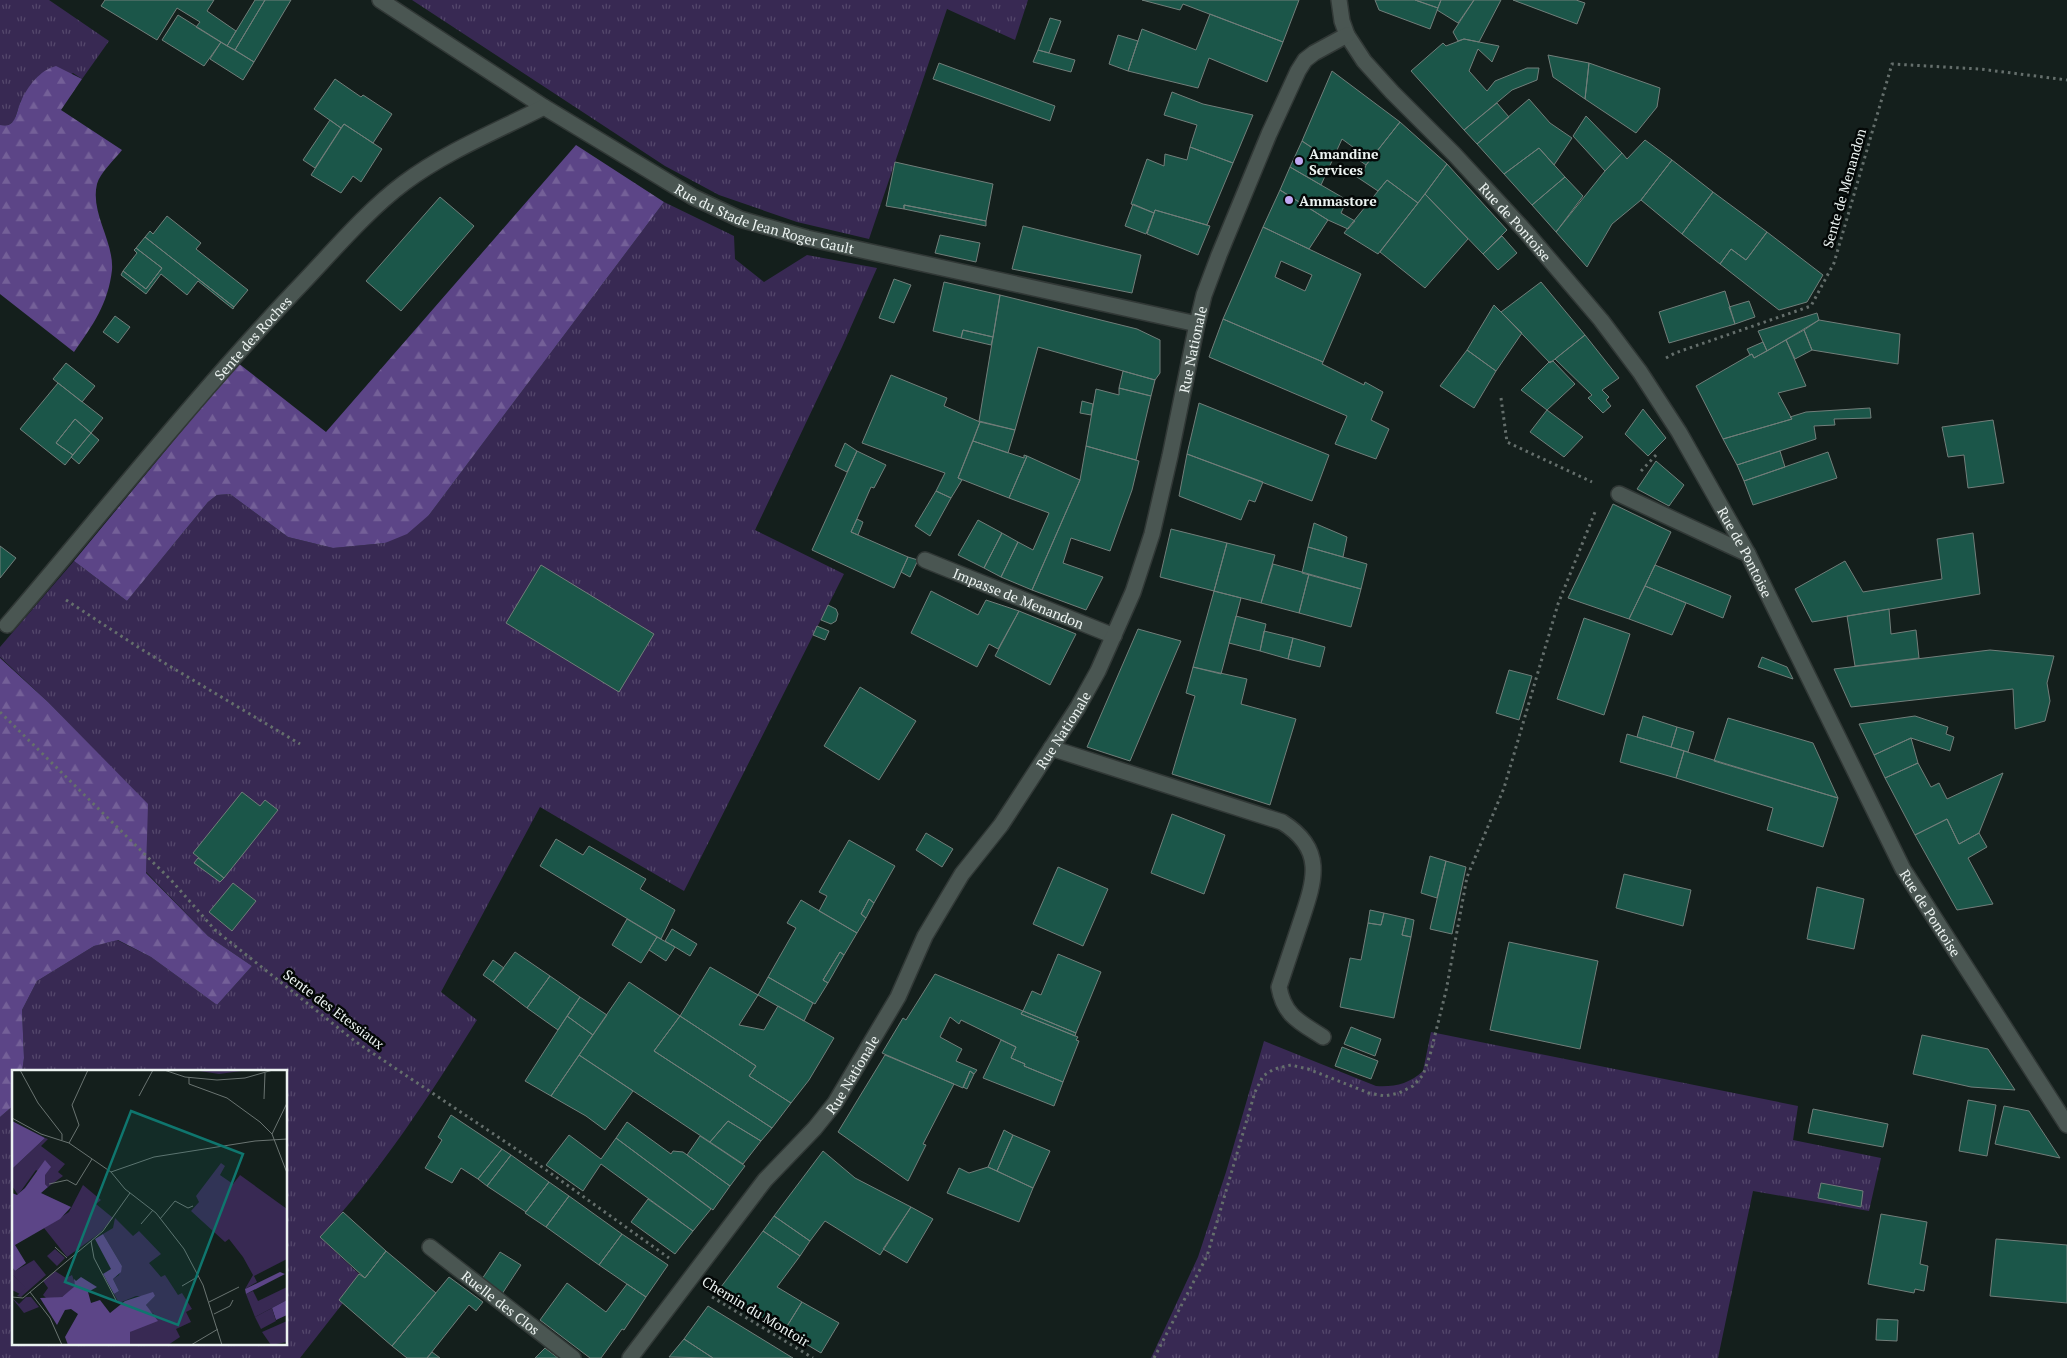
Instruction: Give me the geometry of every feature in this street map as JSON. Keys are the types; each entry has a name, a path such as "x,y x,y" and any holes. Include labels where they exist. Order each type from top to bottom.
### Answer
{"street":[{"name":"Rue du Stade Jean Roger Gault","path":"380,0 544,107 693,197 740,218 807,238 1197,324"},
{"name":"Rue de Pontoise","path":"1339,0 1342,21 1347,35 1364,61 1378,78 1454,154 1526,232 1601,320 1640,372 1679,432 1748,554 1903,869 2067,1125"},
{"name":"Rue Nationale","path":"630,1358 766,1180 820,1123 835,1103 898,997 925,936 962,874 1001,826 1082,700 1098,671 1133,592 1152,534 1197,324 1204,295 1219,255 1269,134 1298,71 1305,60 1314,53 1347,35"},
{"name":"Sente des Roches","path":"7,626 216,378 298,288 376,207 403,184 429,166 544,107"},
{"path":"1619,494 1748,554"},
{"name":"Impasse de Menandon","path":"925,560 1114,636"},
{"path":"1051,748 1282,822 1297,832 1306,843 1312,859 1314,871 1312,889 1279,987 1282,1002 1293,1018 1323,1037"},
{"name":"Ruelle des Clos","path":"430,1247 573,1358"}],"path":[{"name":"Sente de Menandon","path":"1640,372 1675,353 1811,306 1834,263 1892,64 1980,69 2067,80"},
{"path":"1501,398 1506,442 1619,494 1679,432"},
{"path":"1154,1358 1207,1256 1255,1092 1263,1076 1274,1069 1291,1065 1308,1069 1368,1093 1384,1096 1399,1093 1412,1086 1423,1075 1446,991 1468,877 1504,788 1558,604 1605,488"},
{"path":"43,584 141,649 300,744"},
{"name":"Sente des Etessiaux","path":"0,712 172,880 215,930 356,1042 528,1157 691,1279"},
{"name":"Chemin du Montoir","path":"691,1279 813,1358"}],"green space":[{"path":"0,0 49,0 109,41 82,79 73,73 21,100 14,121 7,126 0,125"},
{"path":"412,0 1028,0 1015,40 947,9 869,239 797,222 719,195 665,166"},
{"path":"56,66 82,79 61,110 122,150 101,175 97,184 96,195 99,216 112,259 110,282 99,314 74,352 0,294 0,125 8,125 12,122 31,84 45,71"},
{"path":"576,145 664,202 429,515 407,534 385,543 333,548 288,537 230,494 217,495 208,502 127,601 74,561 238,363 326,432"},
{"path":"664,202 734,236 735,259 764,282 807,255 877,268 842,347 755,530 844,574 684,891 540,807 441,992 477,1020 404,1132 364,1186 320,1237 359,1274 339,1300 343,1303 300,1358 0,1358 0,1117 12,1107 12,1346 288,1346 288,1070 22,1070 24,1058 22,1010 37,981 94,946 117,940 151,957 217,1005 252,966 208,936 146,872 147,804 48,702 0,657 0,647 74,561 127,601 208,502 217,495 230,494 288,537 333,548 385,543 429,515"},
{"path":"0,658 48,702 148,804 146,873 208,936 252,966 217,1005 151,957 118,940 94,946 37,981 22,1010 24,1058 22,1070 12,1070 12,1107 0,1117"},
{"path":"1431,1032 1798,1106 1793,1140 1881,1158 1869,1211 1753,1191 1718,1358 1151,1358 1198,1257 1226,1172 1264,1041 1376,1086 1389,1086 1407,1082 1423,1071"}],"building":[{"path":"105,0 214,0 207,11 236,31 227,46 196,27 200,22 177,8 157,40 101,6"},
{"path":"255,0 265,0 235,50 227,46"},
{"path":"265,0 291,0 254,62 235,50"},
{"path":"1142,0 1299,0 1283,42 1183,4 1180,10"},
{"path":"1375,0 1415,0 1438,8 1430,29 1379,10"},
{"path":"1415,0 1441,0 1438,8"},
{"path":"1441,0 1474,0 1458,23 1437,10"},
{"path":"1474,0 1501,0 1479,42 1464,39 1458,41 1453,32"},
{"path":"1513,0 1576,0 1585,3 1577,24"},
{"path":"1210,14 1283,42 1267,82 1209,58 1198,88 1128,71 1142,29 1196,50"},
{"path":"178,15 221,42 204,66 162,40"},
{"path":"1050,18 1061,21 1049,53 1038,50"},
{"path":"1118,35 1138,41 1128,71 1109,64"},
{"path":"1464,39 1499,46 1492,62 1478,49 1469,71 1487,91 1495,81 1527,68 1539,68 1537,80 1512,90 1464,130 1411,71 1443,43 1446,46"},
{"path":"221,42 254,62 243,80 210,59"},
{"path":"1038,50 1075,60 1071,72 1033,62"},
{"path":"1548,55 1589,63 1585,99 1553,77"},
{"path":"939,63 1055,106 1050,121 933,79"},
{"path":"1589,63 1660,88 1657,107 1636,133 1585,99"},
{"path":"1332,71 1400,122 1366,165 1353,156 1357,150 1342,139 1332,161 1302,141"},
{"path":"335,79 361,97 363,95 392,114 373,143 344,124 341,128 314,109"},
{"path":"1172,92 1203,104 1253,115 1233,163 1190,147 1197,125 1164,115"},
{"path":"1529,99 1550,123 1572,138 1554,165 1539,148 1504,174 1477,144"},
{"path":"1497,103 1509,117 1477,144 1464,130"},
{"path":"1586,116 1622,153 1605,171 1573,136"},
{"path":"330,120 341,128 315,168 303,160"},
{"path":"1400,122 1447,164 1418,203 1387,180 1378,191 1351,173 1364,170"},
{"path":"344,124 382,149 361,182 353,176 341,193 311,175"},
{"path":"1645,140 1672,160 1641,200 1612,224 1587,267 1556,232 1605,171 1622,153 1627,159"},
{"path":"1302,141 1332,161 1321,185 1290,167"},
{"path":"1190,147 1233,163 1207,225 1155,210 1154,213 1131,204 1147,159 1164,166 1165,154 1187,160"},
{"path":"1539,148 1565,177 1532,205 1504,174"},
{"path":"1672,160 1713,192 1682,234 1641,200"},
{"path":"895,162 993,184 986,221 904,205 904,209 886,206"},
{"path":"1447,164 1507,230 1483,254 1425,194"},
{"path":"1290,167 1347,200 1341,213 1355,221 1348,229 1328,220 1280,190"},
{"path":"1565,177 1583,196 1556,232 1532,205"},
{"path":"1387,180 1418,203 1378,254 1344,233"},
{"path":"1280,190 1328,220 1309,249 1263,227"},
{"path":"1713,192 1767,232 1746,260 1731,249 1720,264 1682,234"},
{"path":"1425,194 1468,239 1425,288 1380,252"},
{"path":"440,197 474,226 401,311 366,281"},
{"path":"1133,204 1154,213 1146,234 1125,226"},
{"path":"904,205 986,221 986,226 904,209"},
{"path":"1155,210 1210,226 1198,255 1147,234"},
{"path":"167,216 201,243 196,249 248,290 234,307 145,237 150,231 153,234"},
{"path":"1023,226 1141,255 1132,293 1012,269"},
{"path":"1263,227 1361,274 1323,362 1223,319","holes":["1281,261 1312,275 1305,291 1275,277"]},
{"path":"1767,232 1823,275 1807,302 1779,310 1720,264 1731,249 1746,260"},
{"path":"940,235 980,243 976,262 935,253"},
{"path":"1502,236 1517,253 1498,270 1483,254"},
{"path":"145,237 234,307 233,309 198,281 187,295 161,274 146,294 121,275 123,271 146,289 162,268 136,248"},
{"path":"136,248 162,268 146,289 123,271 137,253 134,250"},
{"path":"894,279 911,285 894,323 879,318"},
{"path":"944,282 1000,295 993,337 963,330 961,338 933,331"},
{"path":"1541,282 1585,335 1550,363 1501,312"},
{"path":"1725,291 1735,324 1669,343 1659,312"},
{"path":"1000,295 1137,329 1160,340 1160,373 1155,380 1038,347 1015,430 979,421"},
{"path":"1749,301 1755,317 1735,324 1729,307"},
{"path":"1494,305 1522,333 1496,371 1467,350"},
{"path":"1817,313 1819,320 1767,351 1758,331"},
{"path":"115,316 130,327 118,343 103,332"},
{"path":"1223,319 1323,362 1322,364 1364,385 1365,382 1383,392 1371,420 1389,429 1376,459 1335,444 1347,416 1209,357"},
{"path":"1819,320 1900,334 1898,364 1812,350 1804,330"},
{"path":"963,330 993,337 991,345 961,338"},
{"path":"1804,330 1812,350 1795,359 1786,340"},
{"path":"1585,335 1619,378 1602,390 1609,397 1606,400 1611,406 1603,413 1588,398 1592,395 1555,359"},
{"path":"1786,340 1806,386 1778,393 1792,419 1723,439 1696,386 1750,355 1752,354 1754,358"},
{"path":"1763,342 1767,351 1754,358 1752,354 1750,355 1747,349"},
{"path":"1467,350 1496,371 1474,408 1440,386"},
{"path":"1553,361 1575,384 1547,410 1521,390 1549,362"},
{"path":"66,363 95,386 82,402 53,379"},
{"path":"1123,371 1155,380 1151,396 1119,388"},
{"path":"891,375 947,398 944,406 980,422 958,478 962,480 951,498 936,491 945,473 862,443"},
{"path":"58,383 103,418 91,433 75,419 56,443 73,455 65,465 20,429"},
{"path":"1119,388 1151,396 1136,460 1086,446 1096,389 1119,395"},
{"path":"1082,401 1093,404 1091,415 1080,413"},
{"path":"1199,403 1329,455 1312,501 1187,454"},
{"path":"1870,408 1871,418 1834,419 1835,425 1814,426 1816,439 1737,465 1723,439 1792,419 1790,417 1806,412"},
{"path":"1643,409 1666,438 1648,456 1625,434"},
{"path":"1547,410 1583,437 1564,457 1530,432"},
{"path":"75,419 91,433 73,455 56,443"},
{"path":"1993,420 2004,483 1968,488 1964,455 1948,457 1942,427"},
{"path":"980,422 1015,430 1008,453 973,441"},
{"path":"91,433 99,440 79,464 71,457"},
{"path":"973,441 1024,458 1024,455 1027,456 1009,498 958,478"},
{"path":"845,443 857,451 847,472 835,466"},
{"path":"1086,446 1139,461 1132,490 1110,551 1071,538 1063,563 1103,577 1086,610 1032,590 1080,480"},
{"path":"857,451 886,465 874,488 871,487 851,532 908,557 894,588 812,550"},
{"path":"1780,451 1785,467 1744,481 1737,465"},
{"path":"1828,452 1837,478 1753,505 1744,481"},
{"path":"1187,454 1263,482 1255,502 1249,500 1241,520 1179,496"},
{"path":"1027,456 1080,480 1032,590 1001,577 1018,542 1033,550 1049,513 1009,498"},
{"path":"1656,461 1684,485 1669,506 1637,489"},
{"path":"936,491 951,498 930,536 915,526"},
{"path":"1613,504 1671,532 1629,619 1568,598"},
{"path":"857,519 863,522 858,535 851,532"},
{"path":"978,520 1002,533 984,568 958,555"},
{"path":"1314,523 1347,537 1343,557 1308,547"},
{"path":"1171,529 1227,543 1214,591 1160,577"},
{"path":"1002,533 1018,542 1001,577 984,568"},
{"path":"1973,533 1980,594 1812,622 1795,589 1845,561 1863,592 1942,579 1937,539"},
{"path":"1227,543 1275,555 1261,603 1214,591"},
{"path":"0,546 16,558 0,578"},
{"path":"1308,547 1367,564 1361,589 1302,573"},
{"path":"908,557 918,560 910,577 901,572"},
{"path":"1273,564 1309,574 1299,613 1261,603"},
{"path":"541,565 654,634 619,692 506,623"},
{"path":"1655,565 1731,596 1723,618 1645,586"},
{"path":"1309,574 1361,589 1351,627 1299,613"},
{"path":"1645,586 1686,603 1672,635 1629,619"},
{"path":"931,591 978,615 986,600 1019,611 998,649 989,644 977,667 911,633"},
{"path":"1214,591 1241,598 1221,674 1193,667"},
{"path":"828,605 836,609 838,614 836,621 831,624 821,620"},
{"path":"1889,609 1891,634 1916,630 1919,658 1855,666 1847,616"},
{"path":"1019,611 1076,634 1050,685 995,656"},
{"path":"1236,616 1266,624 1260,651 1229,643"},
{"path":"1584,618 1630,634 1604,715 1557,699"},
{"path":"817,626 829,631 825,640 813,635"},
{"path":"1138,629 1181,641 1130,761 1087,747"},
{"path":"1264,631 1293,638 1288,659 1260,651"},
{"path":"1293,638 1325,647 1320,667 1288,659"},
{"path":"1990,650 2054,656 2047,683 2050,701 2045,721 2015,729 2013,689 1851,707 1834,669"},
{"path":"1762,657 1787,667 1793,679 1758,667"},
{"path":"1193,667 1247,679 1241,704 1296,719 1270,805 1172,774 1195,696 1186,693"},
{"path":"1509,670 1532,676 1519,720 1496,713"},
{"path":"860,687 916,721 879,780 824,746"},
{"path":"1643,716 1677,727 1671,747 1637,737"},
{"path":"1915,716 1948,727 1946,734 1954,737 1950,751 1911,738 1874,755 1859,724"},
{"path":"1728,718 1813,743 1838,798 1714,761"},
{"path":"1677,727 1694,732 1688,752 1671,747"},
{"path":"1627,734 1684,751 1676,778 1620,762"},
{"path":"1911,738 1918,763 1885,778 1874,755"},
{"path":"1684,751 1838,798 1823,847 1767,830 1773,808 1676,778"},
{"path":"1918,763 1931,787 1939,783 1947,799 2003,773 1979,833 1959,844 1947,819 1915,835 1885,778"},
{"path":"242,792 260,806 265,800 278,810 224,878 193,853"},
{"path":"1172,814 1225,835 1204,894 1151,873"},
{"path":"1947,819 1959,844 1979,833 1987,847 1968,858 1993,904 1957,910 1915,835"},
{"path":"926,833 953,849 942,867 916,850"},
{"path":"556,839 583,855 589,846 646,879 640,889 675,910 661,939 540,866"},
{"path":"849,840 895,866 874,903 869,899 861,914 866,918 857,933 819,911 827,896 819,892"},
{"path":"1430,856 1446,861 1437,898 1421,893"},
{"path":"198,858 224,878 220,882 194,863"},
{"path":"1446,861 1466,867 1452,934 1430,929"},
{"path":"1058,867 1108,889 1083,946 1033,924"},
{"path":"1624,874 1691,890 1683,926 1616,908"},
{"path":"233,883 256,901 232,931 209,912"},
{"path":"1817,887 1864,899 1854,949 1807,939"},
{"path":"869,899 874,903 866,918 861,914"},
{"path":"801,900 857,933 844,955 840,952 823,980 828,983 815,1004 768,977 796,928 787,923"},
{"path":"1370,910 1384,913 1381,925 1368,923"},
{"path":"1384,913 1406,918 1402,935 1411,937 1394,1018 1340,1007 1350,958 1361,960 1368,923 1381,925"},
{"path":"1406,918 1414,920 1411,937 1402,935"},
{"path":"627,919 657,937 641,963 612,945"},
{"path":"672,929 697,944 690,956 665,941"},
{"path":"657,937 675,947 666,961 649,950"},
{"path":"1509,942 1598,961 1580,1049 1490,1030"},
{"path":"515,952 550,976 527,1008 493,982"},
{"path":"840,952 844,955 828,983 823,980"},
{"path":"1058,954 1101,972 1076,1033 1023,1011 1032,991 1041,995"},
{"path":"493,960 504,968 493,982 483,975"},
{"path":"710,967 758,995 739,1025 764,1030 778,1006 834,1038 809,1080 791,1103 749,1076 756,1066 680,1016"},
{"path":"935,974 1023,1011 1021,1014 1078,1037 1076,1040 1079,1041 1063,1082 1024,1066 1025,1064 1011,1058 1016,1047 961,1020 959,1024 950,1017 940,1037 962,1049 956,1061 977,1070 974,1074 970,1071 963,1088 882,1053 903,1018 906,1020"},
{"path":"550,976 580,997 558,1030 527,1008"},
{"path":"768,977 813,1003 804,1021 758,995"},
{"path":"629,982 680,1016 654,1051 772,1128 761,1141 728,1121 710,1142 579,1055"},
{"path":"580,997 607,1015 593,1035 567,1016"},
{"path":"1023,1011 1076,1033 1075,1036 1021,1014"},
{"path":"567,1016 593,1035 551,1096 525,1081"},
{"path":"680,1016 756,1066 749,1076 791,1103 772,1128 654,1051"},
{"path":"1351,1027 1381,1039 1375,1056 1344,1044"},
{"path":"1922,1035 1988,1049 2015,1090 1971,1087 1913,1074"},
{"path":"1001,1040 1016,1047 1011,1058 1025,1064 1024,1066 1063,1082 1054,1106 983,1078"},
{"path":"1342,1047 1378,1061 1371,1079 1335,1066"},
{"path":"579,1055 633,1091 605,1130 586,1116 551,1096"},
{"path":"885,1055 954,1084 923,1144 926,1145 908,1181 838,1132"},
{"path":"970,1071 974,1074 967,1089 963,1087"},
{"path":"1968,1100 1996,1105 1987,1156 1959,1151"},
{"path":"2004,1106 2029,1111 2060,1158 1995,1144"},
{"path":"1813,1109 1888,1124 1883,1147 1808,1133"},
{"path":"451,1115 502,1149 478,1179 461,1168 452,1183 425,1168 442,1140 438,1137"},
{"path":"728,1121 761,1141 743,1164 710,1142"},
{"path":"627,1122 671,1154 673,1151 683,1152 730,1186 713,1210 616,1138"},
{"path":"1004,1130 1013,1135 997,1171 988,1167"},
{"path":"569,1135 601,1159 616,1138 711,1209 693,1231 601,1164 583,1191 546,1165"},
{"path":"1013,1135 1050,1151 1033,1188 997,1171"},
{"path":"700,1136 745,1166 730,1186 687,1155"},
{"path":"502,1149 511,1155 487,1186 478,1179"},
{"path":"823,1151 855,1178 911,1207 880,1255 825,1221 810,1241 774,1216"},
{"path":"511,1155 549,1182 526,1212 487,1186"},
{"path":"988,1167 1033,1188 1019,1222 947,1193 959,1168 969,1173"},
{"path":"549,1182 569,1196 546,1227 525,1213"},
{"path":"1821,1183 1863,1191 1861,1207 1818,1198"},
{"path":"569,1196 622,1234 599,1265 546,1227"},
{"path":"648,1199 693,1231 675,1254 631,1222"},
{"path":"911,1207 933,1219 907,1263 883,1249"},
{"path":"343,1212 386,1251 365,1278 320,1237"},
{"path":"1881,1214 1927,1222 1920,1264 1928,1266 1924,1291 1915,1289 1914,1293 1868,1284"},
{"path":"774,1216 810,1241 800,1256 763,1231"},
{"path":"763,1231 800,1256 777,1287 802,1302 784,1331 718,1291"},
{"path":"622,1234 668,1265 646,1297 599,1265"},
{"path":"1996,1239 2067,1245 2067,1303 1990,1296"},
{"path":"386,1251 436,1293 392,1346 339,1300 359,1274 365,1278"},
{"path":"500,1252 521,1265 502,1294 482,1279"},
{"path":"449,1277 483,1302 476,1311 469,1305 427,1358 407,1358 392,1346"},
{"path":"567,1283 606,1312 627,1284 646,1297 624,1330 622,1329 601,1358 590,1358 540,1320"},
{"path":"802,1302 839,1323 821,1353 784,1331"},
{"path":"708,1306 793,1358 713,1358 684,1339"},
{"path":"1877,1319 1898,1320 1897,1341 1876,1340"},
{"path":"684,1339 713,1358 669,1357"},
{"path":"545,1348 558,1358 535,1358"},
{"path":"432,1352 440,1358 427,1358"}],"place":[{"name":"Amandine Services","path":"1299,161"},
{"name":"Ammastore","path":"1289,200"}]}
